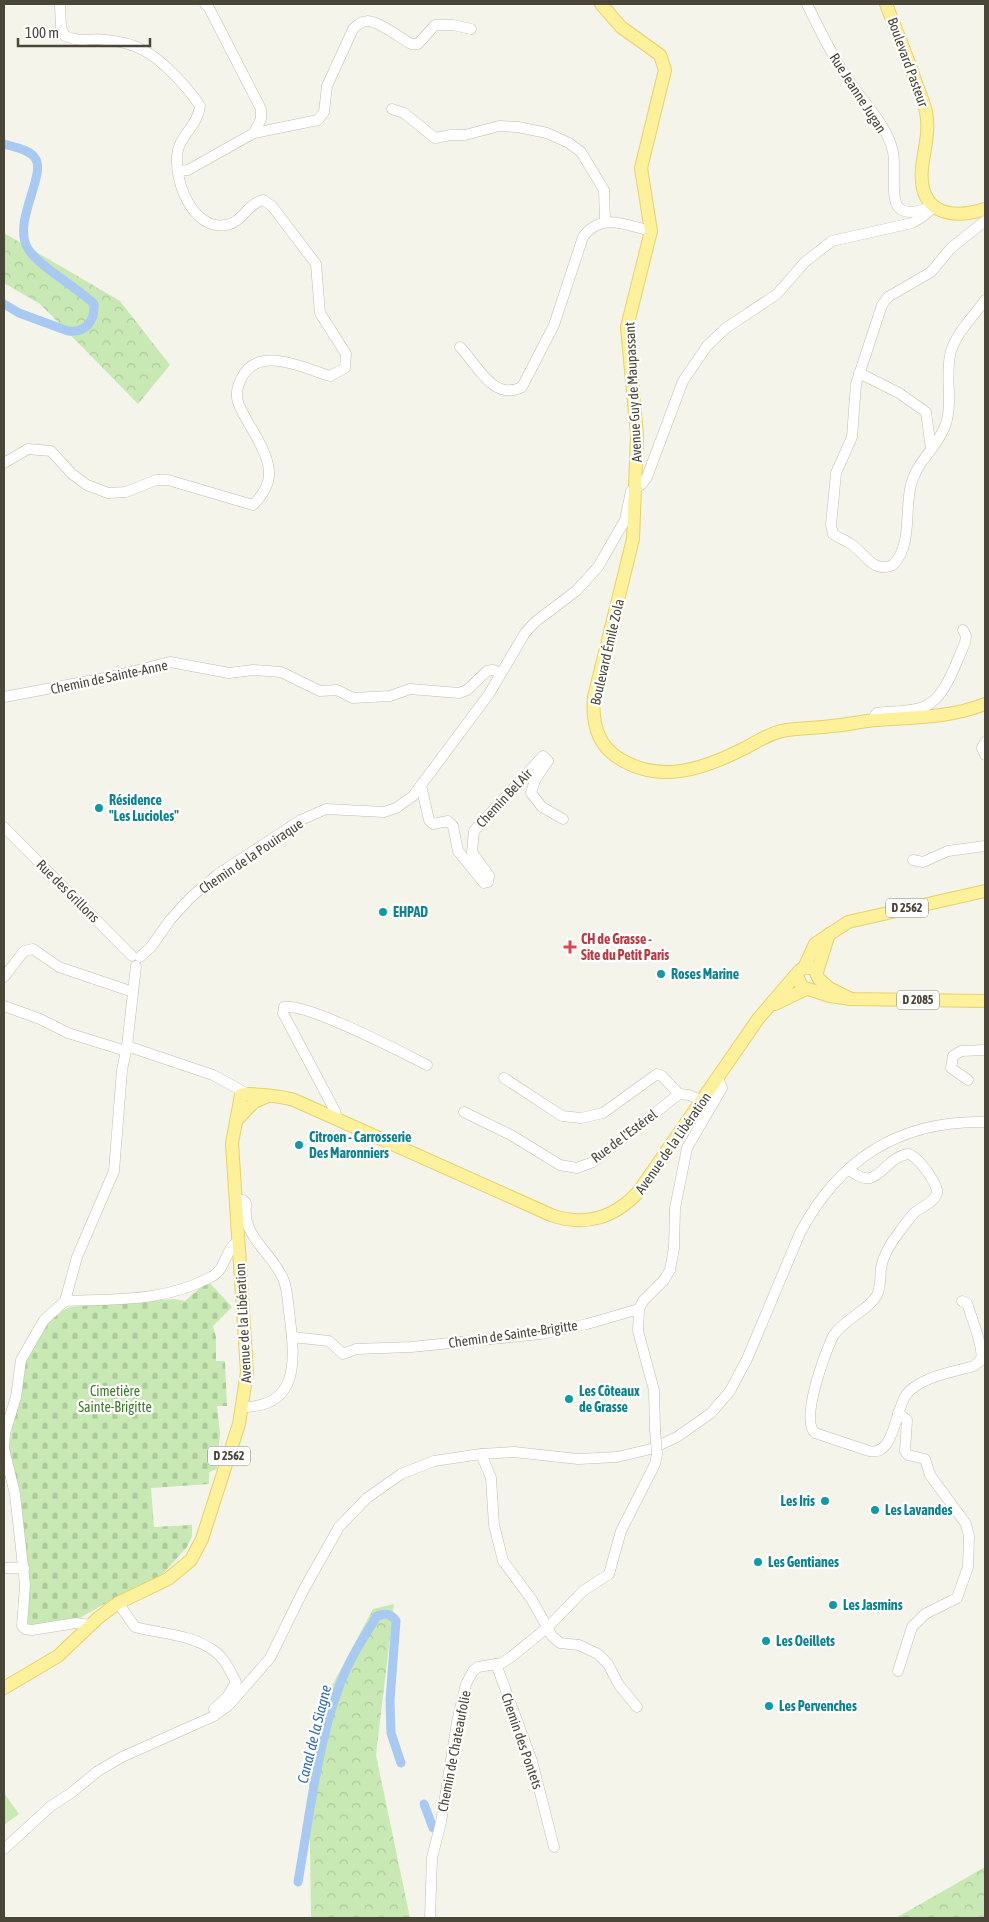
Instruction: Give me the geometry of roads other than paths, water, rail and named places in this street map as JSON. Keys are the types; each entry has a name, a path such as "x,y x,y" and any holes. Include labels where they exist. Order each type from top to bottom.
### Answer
{"main road":[{"name":"Avenue Guy de Maupassant","path":"601,4 621,27 654,48 663,62 664,82 641,168 651,231 627,327 637,435 636,487"},
{"name":"Boulevard Pasteur","path":"886,4 926,111 927,144 922,169 922,181 927,198 934,206"},
{"path":"934,206 951,215 972,214 985,209"},
{"name":"Boulevard Émile Zola","path":"636,487 634,539 594,697 592,712 601,740 612,754 636,768 667,773 690,770 717,761 785,730 875,720 955,714 985,704"},
{"name":"D 2562","path":"801,972 815,944 830,932 848,922 985,891"},
{"path":"766,1008 816,986 821,954 830,932"},
{"path":"808,989 799,984 801,972 810,967 818,976"},
{"name":"Avenue de la Libération","path":"4,1688 58,1656 90,1625 118,1603 176,1574 196,1551 214,1501 243,1407 247,1372 232,1142 245,1098 286,1097 551,1216 561,1219 585,1221 605,1217 629,1203 703,1101 766,1008 801,972"},
{"name":"D 2085","path":"818,976 834,992 851,999"},
{"name":"D 2085","path":"808,989 830,996 851,999 985,1001"}],"street":[{"path":"4,463 28,449 40,448 51,451 72,474 87,485 108,493 126,492 156,480 168,480 252,505 262,496 269,472 264,455 238,402 236,392 245,372 252,364 270,359 330,376 345,368 346,354 320,312 316,264 272,206 263,200 254,202 238,221 226,225 211,225 200,218 187,199 178,171 178,150 199,116 200,106 195,98 170,72 144,50 104,39 79,42 65,36 61,28 60,4"},
{"path":"205,4 208,6 261,109 261,119 254,133"},
{"name":"Rue Jeanne Jugan","path":"807,4 842,69 884,130 893,151 896,178 894,200 899,208 910,212 934,206"},
{"path":"178,171 188,170 254,133 318,120 324,112 327,86 352,29 360,23 367,20 374,22 411,44 418,44 435,25 441,24 471,29"},
{"path":"392,109 404,113 435,138 451,134 465,135 499,126 509,126 547,133 568,143 581,152 604,190 605,221"},
{"path":"501,673 525,633 535,622 576,590 598,567 611,548 625,520 631,491 647,477 683,381 713,340 726,328 776,294 805,262 832,242 912,223 921,218 934,206"},
{"path":"460,347 492,385 507,391 522,387 554,325 583,236 596,224 605,221 651,231"},
{"path":"985,221 950,248 931,272 885,301 859,373 852,437 836,473 832,530 836,537 858,550 873,565 880,568 893,565 901,553 907,530 913,478 941,436 946,424 951,352 965,327 985,300"},
{"path":"859,373 899,393 926,412 931,449"},
{"path":"875,720 874,715 877,713 921,708 932,702 942,691 965,644 966,636 963,630"},
{"name":"Chemin de Sainte-Anne","path":"4,697 110,677 170,662 229,673 253,670 280,672 320,691 337,690 353,698 390,696 410,689 459,693 467,690 488,671 493,670 501,673"},
{"name":"Chemin de la Pouiraque","path":"136,959 190,898 218,874 301,820 326,809 362,812 390,810 405,803 421,785 489,694 501,673"},
{"path":"985,742 982,748 985,755"},
{"name":"Chemin Bel Air","path":"421,785 429,820 433,824 448,821 453,826 458,851 484,883 488,882 489,876 472,852 474,831 544,756 548,761 535,780 531,793 542,807 563,819"},
{"name":"Rue des Grillons","path":"4,826 136,959"},
{"path":"913,860 923,862 948,851 985,846"},
{"path":"4,977 24,951 33,949 59,967 133,992"},
{"path":"90,1625 76,1623 58,1627 25,1629 22,1626 25,1585 24,1568 15,1494 4,1450 5,1433 16,1397 21,1360 44,1320 65,1301 77,1257 114,1171 121,1081 127,1049 136,959"},
{"path":"4,1006 40,1019 68,1033 212,1075 245,1098"},
{"path":"338,1120 283,1013 284,1007 299,1008 363,1034 427,1065"},
{"path":"968,1080 952,1068 952,1056 961,1051 985,1050"},
{"path":"504,1078 562,1116 581,1118 604,1113 657,1074 662,1076 679,1094 689,1095 703,1101"},
{"path":"639,1309 643,1301 664,1280 670,1270 674,1248 674,1208 687,1148 722,1088 718,1078"},
{"name":"Rue de l'Estérel","path":"464,1112 511,1135 560,1165 577,1168 593,1162 679,1094"},
{"path":"4,1849 51,1806 71,1793 98,1770 122,1757 201,1722 230,1705 270,1658 304,1589 338,1527 351,1512 401,1474 434,1461 481,1454 514,1452 578,1459 617,1456 651,1449 677,1437 711,1413 730,1391 747,1359 791,1252 809,1215 849,1168 874,1148 908,1133 945,1124 985,1122"},
{"path":"849,1168 858,1176 870,1179 878,1175 898,1157 909,1153 915,1155 936,1185 937,1193 932,1201 916,1212 898,1232 885,1256 878,1293 874,1300 838,1328 833,1336 815,1388 809,1421 811,1429 816,1433 877,1453 882,1451 887,1444 905,1397 912,1388 974,1366 980,1361 982,1355 978,1337 967,1303 962,1301"},
{"path":"236,1200 243,1200 246,1203 246,1222 284,1278 292,1337 293,1366 287,1385 275,1399 258,1406 243,1407"},
{"path":"65,1301 160,1296 184,1290 212,1277 219,1271 232,1247 238,1241"},
{"name":"Chemin de Sainte-Brigitte","path":"292,1337 329,1340 343,1354 356,1349 411,1347 541,1334 587,1324 639,1309"},
{"name":"Chemin de Chateaufolie","path":"430,1918 432,1858 441,1822 462,1703 473,1671 478,1667 496,1664 511,1657 548,1628 583,1591 609,1574 621,1531 655,1464 657,1454 654,1390 638,1331 639,1309"},
{"path":"898,1413 907,1420 905,1451 908,1455 924,1459 930,1475 956,1513 966,1524 970,1551 968,1567 957,1598 925,1614 912,1627 898,1672"},
{"path":"481,1454 490,1478 494,1525 503,1561 532,1600 552,1636 560,1643 579,1645 598,1654 608,1664 619,1685 637,1707"},
{"path":"4,1568 24,1568"},
{"path":"118,1603 135,1627 183,1637 214,1650 225,1664 236,1682 227,1697 201,1722"},
{"name":"Chemin des Pontets","path":"496,1664 532,1761 554,1847"}],"waterway":[{"name":"Canal de la Siagne","path":"4,144 29,152 35,158 38,165 24,224 24,236 27,247 39,261 87,297 94,304 94,310 88,325 80,330 68,331 19,313 4,304"},
{"name":"Canal de la Siagne","path":"298,1882 314,1783 331,1710 351,1659 377,1616 383,1614 390,1615 396,1621 390,1700 391,1733 401,1763"},
{"name":"Canal de la Siagne","path":"424,1804 433,1828"}],"place":[{"name":"Résidence \"Les Lucioles\"","path":"99,808"},
{"name":"EHPAD","path":"383,912"},
{"name":"CH de Grasse - Site du Petit Paris","path":"570,947"},
{"name":"Roses Marine","path":"661,974"},
{"name":"Citroen - Carrosserie Des Maronniers","path":"299,1145"},
{"name":"Les Côteaux de Grasse","path":"569,1399"},
{"name":"Les Iris","path":"825,1501"},
{"name":"Les Lavandes","path":"875,1510"},
{"name":"Les Gentianes","path":"758,1562"},
{"name":"Les Jasmins","path":"833,1605"},
{"name":"Les Oeillets","path":"766,1641"},
{"name":"Les Pervenches","path":"769,1706"}],"park label":[{"name":"Cimetière Sainte-Brigitte","path":"115,1399"}]}
